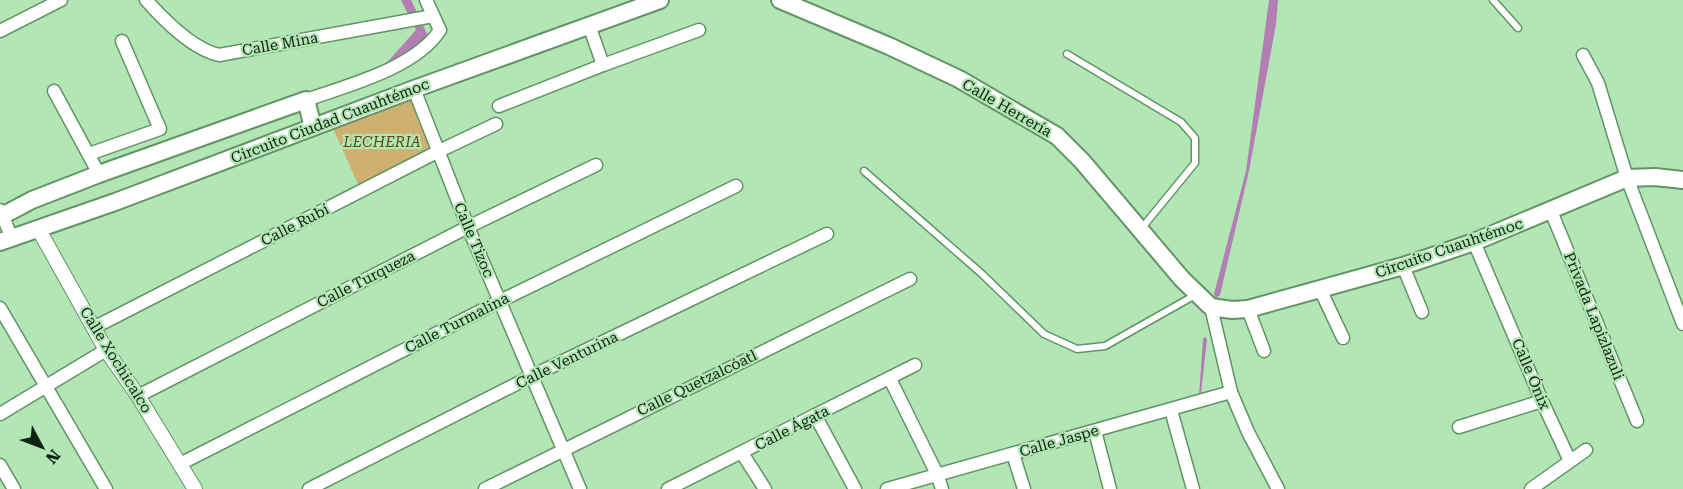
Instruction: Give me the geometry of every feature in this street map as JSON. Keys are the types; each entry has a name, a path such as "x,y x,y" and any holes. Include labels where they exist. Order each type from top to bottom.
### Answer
{"main road":[{"name":"Circuito Ciudad Cuauhtémoc","path":"6,240 39,230 414,88 660,0"},
{"name":"Calle Herrería","path":"780,0 889,46 959,79 1057,136 1082,161 1182,279 1211,307"},
{"path":"1,215 32,200 99,174 306,100 313,127"},
{"name":"Circuito Cuauhtémoc","path":"1211,307 1232,310 1248,309 1403,266 1474,243 1627,178 1655,177 1683,180"}],"street":[{"path":"0,31 61,0"},
{"name":"Calle Mina","path":"146,0 164,21 207,52 219,55 428,17"},
{"path":"306,100 391,69 433,40 440,30 428,17 426,0"},
{"path":"589,25 603,64"},
{"path":"500,106 603,64 699,30"},
{"path":"88,154 160,129 122,41"},
{"path":"1583,55 1598,83 1627,178 1683,324"},
{"name":"Calle Tizoc","path":"414,88 468,227 580,489"},
{"path":"54,91 99,174"},
{"name":"Calle Rubí","path":"95,327 496,124"},
{"name":"Calle Turqueza","path":"138,396 468,227 596,165"},
{"name":"Calle Turmalina","path":"180,464 500,301 736,186"},
{"name":"Privada Lapizlazuli","path":"1551,211 1637,421"},
{"path":"1,215 6,240"},
{"name":"Calle Xochicalco","path":"39,230 106,350 138,396 195,489"},
{"name":"Calle Venturina","path":"309,489 532,376 827,234"},
{"name":"Calle Ónix","path":"1474,243 1570,461"},
{"path":"1403,266 1422,312"},
{"name":"Calle Quetzalcóatl","path":"485,489 909,279"},
{"path":"1320,289 1343,338"},
{"path":"1211,307 1232,392 1248,432 1278,489"},
{"path":"0,308 106,489"},
{"path":"1248,309 1264,351"},
{"path":"0,414 106,350"},
{"name":"Calle Ágata","path":"668,489 688,484 742,453 915,365"},
{"path":"890,379 937,474 942,489"},
{"name":"Calle Jaspe","path":"886,489 1232,392"},
{"path":"1459,427 1542,401"},
{"path":"1171,410 1193,489"},
{"path":"815,415 855,489"},
{"path":"1095,431 1110,489"},
{"path":"1531,489 1586,450"},
{"path":"742,453 765,489"},
{"path":"1013,454 1024,489"},
{"path":"0,465 14,489"}],"lane":[{"path":"1492,0 1518,28"},
{"path":"1067,54 1180,122 1195,138 1195,163 1140,230"},
{"path":"864,171 982,274 1044,334 1077,349 1105,346 1197,294"}],"green space":[{"name":"LECHERIA","path":"413,93 438,153 362,193 330,122"}],"shaded area":[{"path":"401,0 411,0 428,36 391,68 382,68 416,30"},
{"path":"1269,0 1278,0 1276,24 1249,171 1220,295 1216,298 1214,294 1246,171"},
{"path":"1205,337 1207,339 1199,396 1203,339"}]}
